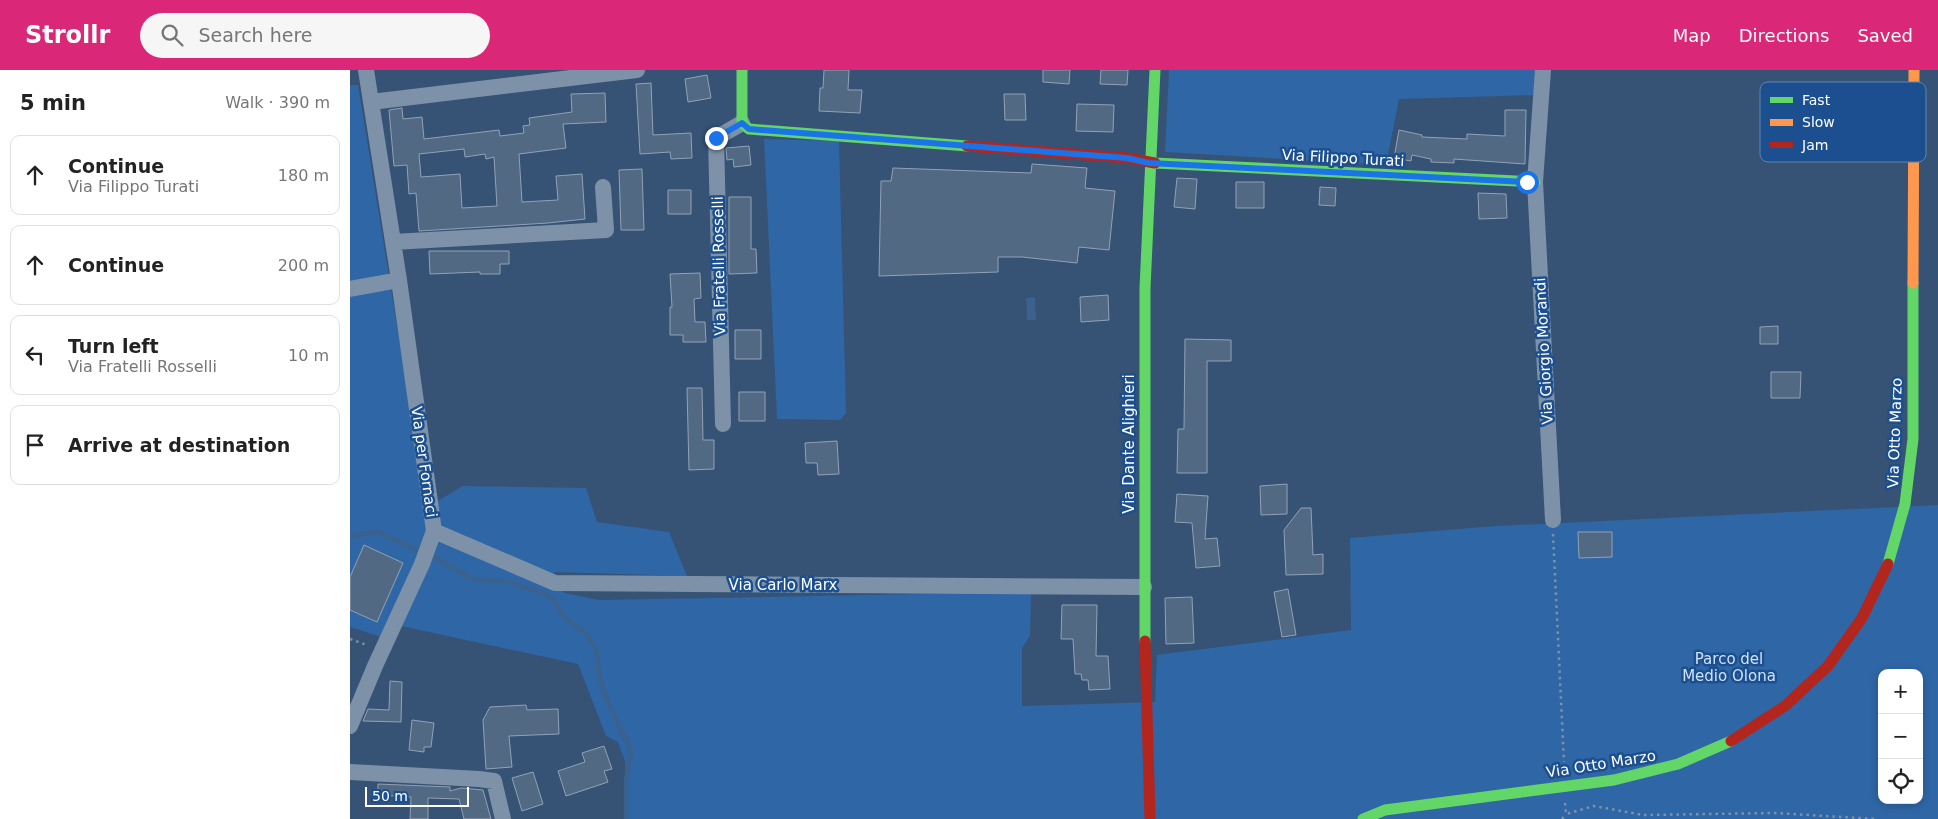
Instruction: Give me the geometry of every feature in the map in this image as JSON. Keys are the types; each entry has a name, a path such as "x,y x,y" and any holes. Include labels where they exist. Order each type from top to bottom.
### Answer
{"street":[{"name":"Via per Fornaci","path":"350,726 422,564 431,538 399,280 366,70"},
{"path":"371,102 637,70"},
{"path":"742,70 742,123"},
{"name":"Via Dante Alighieri","path":"1150,819 1144,587 1144,307 1149,163 1155,70"},
{"name":"Via Giorgio Morandi","path":"1543,70 1535,182 1553,520"},
{"name":"Via Filippo Turati","path":"742,123 749,129 1127,158 1149,163 1535,182"},
{"name":"Via Fratelli Rosselli","path":"723,424 716,138 742,123"},
{"name":"Via Otto Marzo","path":"1363,819 1385,810 1614,780 1662,770 1709,753 1752,730 1792,700 1827,666 1857,626 1881,583 1891,560 1903,521 1912,464 1914,162"},
{"path":"393,242 606,230 603,188"},
{"path":"350,289 399,280"},
{"name":"Via Carlo Marx","path":"431,538 555,583 1144,587"},
{"path":"350,772 494,781 503,819"}],"path":[{"path":"1553,520 1564,762"},
{"path":"350,639 382,651"},
{"path":"1562,787 1566,814"},
{"path":"1562,819 1566,814 1594,806 1644,815 1774,813 1876,819"}],"green space":[{"path":"1169,70 1536,70 1537,95 1399,99 1386,165 1165,152"},
{"name":"Parco del Medio Olona","path":"350,85 358,85 399,338 429,506 463,486 586,488 597,522 669,532 687,576 555,572 549,582 565,593 599,600 1031,592 1030,636 1022,648 1022,706 1155,702 1157,655 1351,630 1350,538 1495,526 1938,505 1938,819 626,819 625,761 618,742 606,736 578,664 387,623 381,637 350,627"},
{"path":"764,139 839,141 846,413 840,420 777,419"}],"shaded area":[{"path":"1035,297 1036,320 1027,320 1026,298"}],"building":[{"path":"824,70 849,70 848,90 862,90 860,113 819,111 820,88 823,88"},
{"path":"1043,70 1070,70 1069,84 1043,82"},
{"path":"1101,70 1128,70 1127,85 1100,84"},
{"path":"707,75 711,98 688,102 685,79"},
{"path":"651,83 653,135 691,133 692,158 671,159 670,152 640,154 636,84"},
{"path":"605,93 606,122 563,124 566,148 519,154 522,202 558,200 556,176 582,174 585,219 419,231 416,193 409,194 407,165 394,166 389,110 402,108 403,119 422,117 424,139 499,130 500,136 524,133 523,126 530,125 529,118 572,112 571,94","holes":["464,149 465,157 485,154 486,159 494,157 497,206 462,208 460,174 421,177 419,154"]},
{"path":"1004,94 1025,94 1026,120 1005,120"},
{"path":"1077,104 1114,105 1113,132 1076,131"},
{"path":"1505,110 1526,110 1525,164 1454,159 1454,163 1431,162 1431,159 1412,155 1411,161 1394,158 1399,130 1422,135 1422,137 1467,139 1467,134 1505,136"},
{"path":"749,146 751,165 734,167 733,159 727,160 726,148"},
{"path":"1032,164 1087,168 1085,188 1115,191 1109,250 1079,247 1077,263 1022,257 998,257 998,272 879,276 881,181 891,181 893,168 1031,173"},
{"path":"642,169 644,230 621,230 619,170"},
{"path":"1177,178 1197,179 1195,209 1174,207"},
{"path":"1236,182 1264,182 1264,208 1236,208"},
{"path":"1320,187 1336,188 1335,206 1319,205"},
{"path":"668,190 691,190 691,214 668,214"},
{"path":"1478,193 1506,194 1507,218 1479,219"},
{"path":"729,197 751,197 751,249 756,249 757,273 729,274"},
{"path":"429,251 509,251 509,264 500,264 500,274 480,274 480,272 430,274"},
{"path":"700,273 701,298 694,299 695,322 705,322 706,342 683,342 683,335 670,335 670,307 672,307 670,274"},
{"path":"1108,295 1109,320 1081,322 1080,297"},
{"path":"1778,326 1778,344 1760,344 1760,327"},
{"path":"735,330 761,330 761,359 735,359"},
{"path":"1185,339 1231,340 1231,361 1207,361 1207,473 1177,473 1178,429 1184,429"},
{"path":"1771,372 1801,372 1800,398 1771,398"},
{"path":"687,388 702,388 703,440 714,440 714,469 689,470"},
{"path":"739,392 765,392 765,421 739,421"},
{"path":"837,441 839,474 818,475 817,463 806,463 805,443"},
{"path":"1287,484 1287,514 1261,515 1260,486"},
{"path":"1177,494 1208,496 1205,539 1217,538 1220,566 1196,568 1192,523 1175,522"},
{"path":"1301,508 1311,508 1313,555 1323,554 1323,574 1286,575 1284,530"},
{"path":"1578,532 1612,532 1612,557 1579,558"},
{"path":"364,545 403,563 377,622 350,610 350,577"},
{"path":"1288,589 1296,635 1282,637 1274,592"},
{"path":"1192,597 1194,643 1166,644 1165,598"},
{"path":"1062,605 1097,605 1096,656 1108,656 1110,689 1089,690 1088,680 1082,680 1081,674 1075,674 1073,639 1061,639"},
{"path":"390,681 402,682 401,722 363,721 368,709 389,710"},
{"path":"526,705 527,710 558,709 559,734 509,736 512,767 486,769 483,720 490,707"},
{"path":"412,720 434,723 431,747 424,747 424,752 409,750"},
{"path":"604,746 612,769 604,771 608,782 566,796 558,771 585,762 582,753"},
{"path":"533,772 543,804 522,811 512,778"},
{"path":"378,784 450,787 450,791 461,788 483,790 491,819 464,819 459,799 428,798 428,819 410,819 411,797 378,795"}],"waterway":[{"path":"350,536 377,532 438,559 472,579 508,582 545,594 554,600 563,616 586,634 596,648 600,679 606,698 631,751 626,780 626,819"}],"traffic: fast":[{"path":"742,70 742,123 749,129 967,146"},
{"path":"1145,641 1145,288 1155,70"},
{"path":"1155,163 1535,182"},
{"path":"1888,564 1905,504 1913,439 1913,283"},
{"path":"1363,819 1385,810 1614,780 1678,764 1731,741"}],"traffic: slow":[{"path":"1914,70 1914,82"},
{"path":"1913,283 1914,162"}],"traffic: jam":[{"path":"967,146 1127,158 1155,163"},
{"path":"1731,741 1785,706 1828,666 1862,618 1888,564"},
{"path":"1145,641 1150,819"}],"route":[{"path":"716,138 742,123 749,129 1127,158 1149,163 1527,182"}]}
